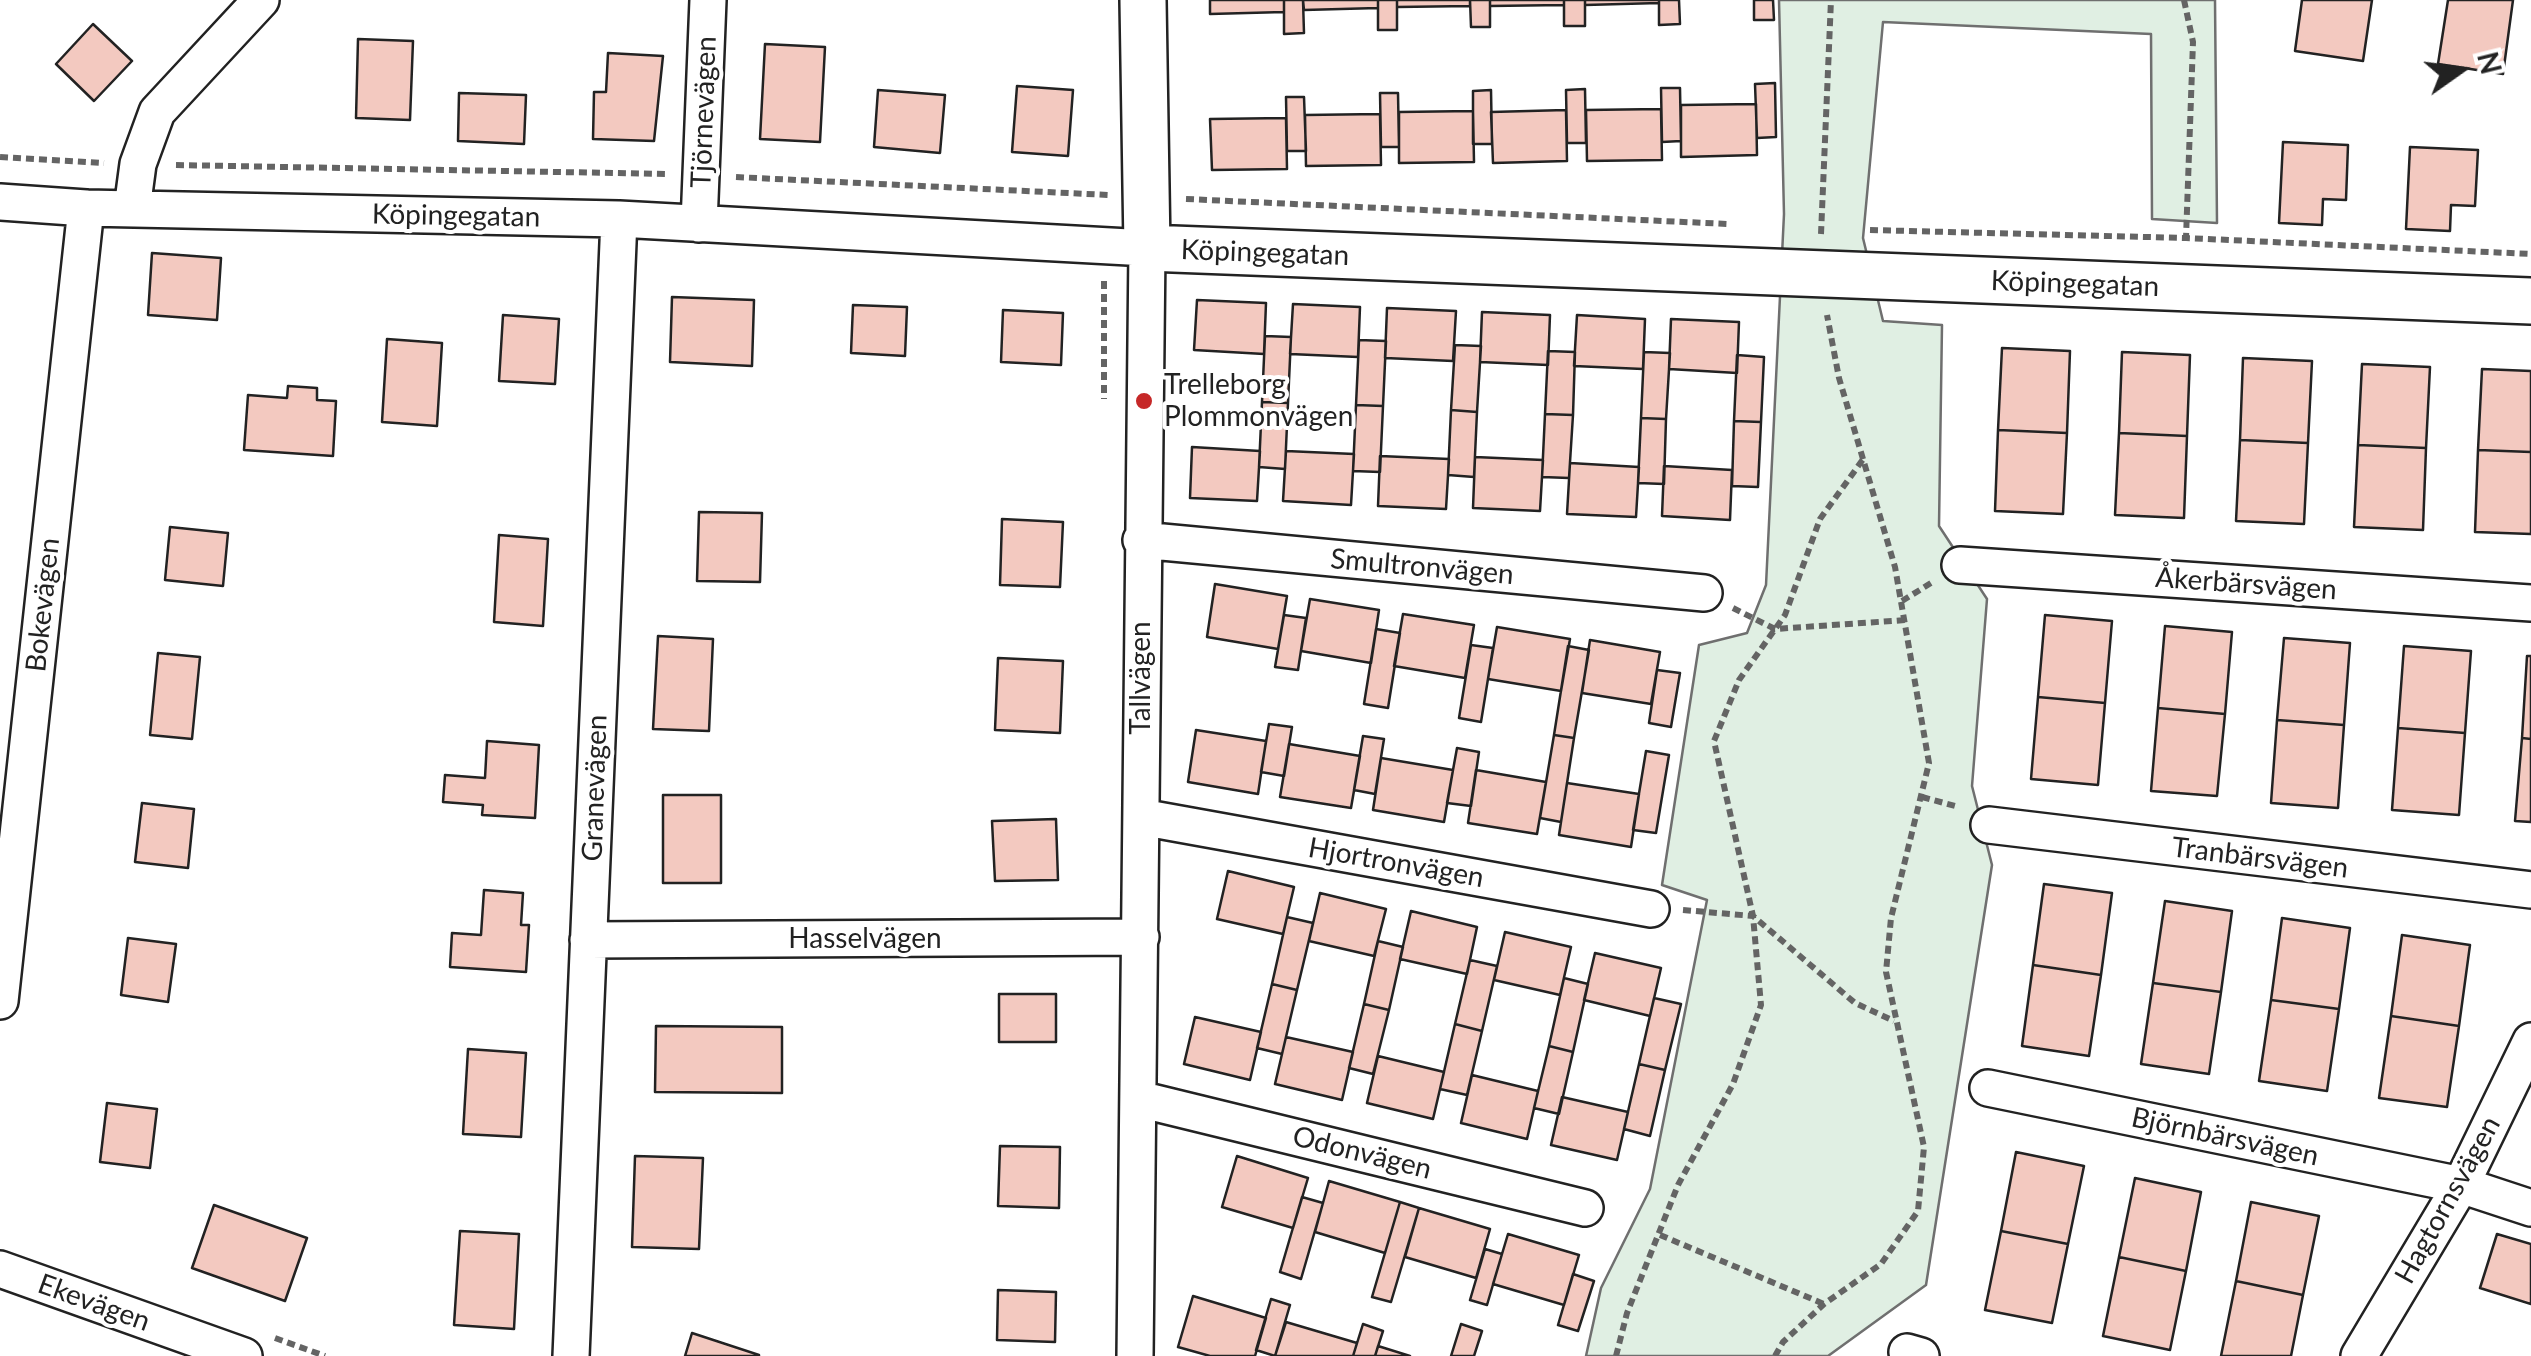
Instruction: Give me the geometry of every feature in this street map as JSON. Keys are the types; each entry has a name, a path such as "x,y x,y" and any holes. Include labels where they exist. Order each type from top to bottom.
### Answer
{"street":[{"path":"132,209 138,164 157,112 261,0"},
{"name":"Tjörnevägen","path":"700,224 708,0"},
{"name":"Tallvägen","path":"1135,1356 1147,248 1143,0"},
{"name":"Köpingegatan","path":"0,202 86,208 619,220 1147,248 2531,301"},
{"name":"Bokevägen","path":"0,1001 86,208"},
{"name":"Granevägen","path":"571,1356 619,220"},
{"name":"Smultronvägen","path":"1141,540 1704,593"},
{"name":"Åkerbärsvägen","path":"1960,565 2531,602"},
{"name":"Hjortronvägen","path":"1141,818 1651,909"},
{"name":"Tranbärsvägen","path":"1989,825 2531,890"},
{"name":"Hasselvägen","path":"588,940 1141,937"},
{"name":"Hagtornsvägen","path":"2359,1356 2461,1185 2531,1041"},
{"name":"Björnbärsvägen","path":"1988,1088 2461,1185 2531,1208"},
{"name":"Odonvägen","path":"1138,1099 1586,1208"},
{"name":"Ekevägen","path":"0,1270 244,1356"}],"path":[{"path":"1776,1356 1783,1342 1824,1304 1881,1264 1918,1211 1924,1147 1886,972 1891,918 1930,763 1906,620 1865,456 1839,378 1819,274 1831,0"},
{"path":"2183,288 2193,42 2184,0"},
{"path":"0,158 701,175 1105,196 1146,179 1178,199 1743,225"},
{"path":"1802,228 1840,229"},
{"path":"1859,230 2186,238 2531,254"},
{"path":"1616,1356 1627,1313 1678,1185 1733,1084 1761,1005 1754,916 1714,741 1739,680 1785,614 1820,519 1865,456"},
{"path":"1704,593 1776,629 1906,620"},
{"path":"1651,909 1754,916 1855,1004 1896,1022"},
{"path":"1660,1235 1824,1304"}],"green space":[{"path":"1779,0 2215,0 2217,223 2152,219 2151,34 1883,22 1863,238 1883,321 1942,325 1939,526 1987,599 1972,786 1992,865 1926,1285 1828,1356 1586,1356 1601,1288 1650,1189 1707,900 1662,885 1699,645 1747,633 1766,585 1784,214"}],"building":[{"path":"1210,0 1284,0 1284,12 1210,14"},
{"path":"1284,0 1303,0 1304,33 1284,34"},
{"path":"1303,0 1378,0 1378,8 1304,10"},
{"path":"1378,0 1397,0 1397,30 1378,30"},
{"path":"1397,0 1470,0 1470,6 1397,7"},
{"path":"1470,0 1490,0 1490,27 1471,27"},
{"path":"1490,0 1564,0 1564,5 1490,6"},
{"path":"1564,0 1585,0 1585,26 1564,26"},
{"path":"1585,0 1659,0 1659,3 1585,5"},
{"path":"1659,0 1679,0 1680,24 1659,25"},
{"path":"1754,0 1773,0 1774,20 1754,20"},
{"path":"2302,0 2372,0 2363,61 2295,51"},
{"path":"2448,0 2513,0 2503,74 2438,64"},
{"path":"93,24 132,61 94,101 56,64"},
{"path":"358,39 413,41 410,120 356,118"},
{"path":"765,44 825,47 820,142 760,139"},
{"path":"608,53 663,56 654,141 593,139 594,92 606,92"},
{"path":"1775,83 1776,137 1757,138 1755,84"},
{"path":"1017,86 1073,90 1068,156 1012,152"},
{"path":"1661,88 1680,88 1681,141 1662,142"},
{"path":"1585,89 1586,143 1567,143 1566,90"},
{"path":"878,90 945,95 940,153 874,147"},
{"path":"1491,90 1492,144 1473,144 1473,91"},
{"path":"459,93 526,95 524,144 458,141"},
{"path":"1380,93 1398,93 1399,147 1381,147"},
{"path":"1286,97 1304,97 1306,151 1287,151"},
{"path":"1756,104 1757,155 1681,157 1681,105"},
{"path":"1661,109 1662,160 1587,161 1586,110"},
{"path":"1566,110 1567,161 1493,163 1491,112"},
{"path":"1473,111 1474,162 1399,163 1399,112"},
{"path":"1380,114 1381,165 1306,166 1305,115"},
{"path":"1286,118 1287,169 1212,170 1210,119"},
{"path":"2283,142 2348,145 2346,200 2323,199 2322,225 2279,223"},
{"path":"2410,147 2478,150 2475,206 2451,205 2450,231 2406,229"},
{"path":"152,253 221,258 217,320 148,315"},
{"path":"672,297 754,300 752,366 670,362"},
{"path":"1197,300 1266,303 1264,354 1194,350"},
{"path":"1293,304 1360,307 1358,357 1290,354"},
{"path":"853,305 907,307 905,356 851,353"},
{"path":"1387,308 1456,311 1453,361 1385,358"},
{"path":"1003,310 1063,313 1061,365 1001,362"},
{"path":"1482,312 1550,315 1548,365 1480,362"},
{"path":"503,315 559,319 555,384 499,381"},
{"path":"1577,315 1645,319 1643,369 1574,366"},
{"path":"1671,319 1739,322 1737,373 1669,369"},
{"path":"1265,336 1291,337 1288,403 1262,402"},
{"path":"387,339 442,343 437,426 382,422"},
{"path":"1359,340 1386,341 1383,406 1356,405"},
{"path":"1455,345 1481,346 1477,412 1451,410"},
{"path":"2002,348 2070,351 2067,433 1998,430"},
{"path":"1548,351 1575,352 1573,415 1545,414"},
{"path":"1644,352 1670,353 1666,419 1641,418"},
{"path":"2122,352 2190,355 2187,436 2119,433"},
{"path":"1737,355 1764,357 1761,422 1734,421"},
{"path":"2243,358 2312,361 2308,443 2240,440"},
{"path":"2362,364 2430,367 2426,448 2358,445"},
{"path":"2482,369 2531,371 2531,452 2478,450"},
{"path":"288,386 317,388 317,400 336,401 333,456 244,450 248,395 287,398"},
{"path":"1262,402 1288,403 1285,469 1259,467"},
{"path":"1356,405 1383,406 1380,472 1353,471"},
{"path":"1451,410 1477,412 1474,477 1448,475"},
{"path":"1545,414 1573,415 1569,478 1542,477"},
{"path":"1641,418 1666,419 1664,484 1638,483"},
{"path":"1734,421 1761,422 1758,487 1732,486"},
{"path":"1998,430 2067,433 2063,514 1995,511"},
{"path":"2119,433 2187,436 2184,518 2115,515"},
{"path":"2240,440 2308,443 2304,524 2236,521"},
{"path":"2358,445 2426,448 2423,530 2354,527"},
{"path":"1192,447 1260,451 1257,501 1190,498"},
{"path":"2478,450 2531,452 2531,534 2475,532"},
{"path":"1286,451 1354,454 1351,505 1283,501"},
{"path":"1380,456 1449,459 1446,509 1378,506"},
{"path":"1475,457 1543,460 1540,511 1473,508"},
{"path":"1570,463 1639,467 1636,517 1567,514"},
{"path":"1664,466 1732,470 1730,520 1662,516"},
{"path":"699,512 762,513 760,582 697,581"},
{"path":"1002,519 1063,522 1060,587 1000,585"},
{"path":"170,527 228,533 223,586 165,580"},
{"path":"499,535 548,539 543,626 494,622"},
{"path":"1215,584 1287,596 1278,649 1207,637"},
{"path":"1310,599 1379,610 1371,663 1301,651"},
{"path":"1403,614 1474,625 1465,678 1394,666"},
{"path":"1284,615 1306,618 1298,670 1275,667"},
{"path":"2045,615 2112,621 2105,703 2038,697"},
{"path":"2165,626 2232,632 2225,714 2158,708"},
{"path":"1497,627 1570,639 1561,691 1488,679"},
{"path":"1376,629 1400,633 1388,708 1364,704"},
{"path":"658,636 713,639 709,731 653,729"},
{"path":"2284,638 2350,643 2344,725 2277,720"},
{"path":"1590,640 1660,652 1651,704 1582,693"},
{"path":"1471,645 1493,648 1481,722 1459,718"},
{"path":"1568,646 1589,650 1574,738 1554,735"},
{"path":"2404,646 2471,651 2465,733 2398,728"},
{"path":"158,653 200,657 192,739 150,735"},
{"path":"2527,656 2531,656 2531,739 2522,738"},
{"path":"998,658 1063,661 1060,733 995,730"},
{"path":"1657,670 1680,673 1671,727 1649,723"},
{"path":"2038,697 2105,703 2098,785 2031,779"},
{"path":"2158,708 2225,714 2217,796 2151,791"},
{"path":"2277,720 2344,725 2338,808 2271,803"},
{"path":"1269,724 1292,727 1284,776 1261,772"},
{"path":"2398,728 2465,733 2459,815 2392,810"},
{"path":"1196,730 1266,741 1258,794 1188,782"},
{"path":"1554,735 1574,738 1561,822 1540,818"},
{"path":"1363,736 1384,739 1375,794 1354,790"},
{"path":"2522,738 2531,739 2531,822 2515,821"},
{"path":"487,741 539,745 535,818 482,815 483,805 443,802 445,775 485,778"},
{"path":"1289,744 1360,756 1351,808 1280,797"},
{"path":"1457,748 1479,752 1471,806 1447,803"},
{"path":"1646,751 1669,755 1656,833 1633,830"},
{"path":"1381,758 1453,770 1444,822 1373,810"},
{"path":"1476,770 1546,782 1537,834 1468,823"},
{"path":"1567,783 1639,794 1631,847 1559,835"},
{"path":"663,795 721,795 721,883 663,883"},
{"path":"142,803 194,809 188,868 135,862"},
{"path":"1056,819 1058,880 995,881 992,821"},
{"path":"1228,871 1294,887 1283,934 1217,919"},
{"path":"2044,884 2112,893 2101,975 2033,965"},
{"path":"484,890 523,893 521,925 529,925 526,972 450,967 452,933 481,935"},
{"path":"1320,893 1386,909 1374,956 1309,941"},
{"path":"2165,901 2232,911 2221,992 2153,983"},
{"path":"1411,911 1477,927 1467,974 1400,959"},
{"path":"1287,917 1313,923 1297,990 1272,984"},
{"path":"2282,918 2350,928 2339,1009 2271,1000"},
{"path":"1505,932 1571,947 1560,995 1494,980"},
{"path":"2402,935 2470,945 2459,1026 2391,1016"},
{"path":"128,938 176,944 168,1002 121,995"},
{"path":"1378,941 1403,947 1389,1010 1364,1004"},
{"path":"1595,953 1661,968 1650,1016 1584,1000"},
{"path":"1470,960 1497,966 1482,1031 1455,1024"},
{"path":"2033,965 2101,975 2089,1056 2022,1046"},
{"path":"1564,978 1588,984 1573,1052 1549,1046"},
{"path":"2153,983 2221,992 2209,1074 2141,1064"},
{"path":"1272,984 1297,990 1282,1054 1257,1048"},
{"path":"999,994 1056,994 1056,1042 999,1042"},
{"path":"1654,998 1681,1004 1665,1070 1639,1064"},
{"path":"2271,1000 2339,1009 2327,1091 2259,1081"},
{"path":"1364,1004 1389,1010 1373,1074 1349,1068"},
{"path":"2391,1016 2459,1026 2447,1107 2379,1098"},
{"path":"1195,1017 1261,1032 1250,1080 1184,1064"},
{"path":"1455,1024 1482,1031 1467,1095 1440,1089"},
{"path":"656,1026 782,1027 782,1093 655,1092"},
{"path":"1286,1037 1353,1052 1342,1100 1275,1084"},
{"path":"1549,1046 1573,1052 1559,1114 1534,1108"},
{"path":"468,1049 526,1053 521,1137 463,1134"},
{"path":"1378,1056 1444,1072 1433,1119 1367,1103"},
{"path":"1639,1064 1665,1070 1650,1136 1624,1129"},
{"path":"1472,1075 1538,1091 1527,1139 1461,1123"},
{"path":"1562,1097 1628,1112 1617,1160 1551,1145"},
{"path":"107,1103 157,1109 150,1168 100,1162"},
{"path":"1000,1146 1060,1147 1059,1208 998,1206"},
{"path":"2016,1152 2084,1166 2068,1244 2001,1231"},
{"path":"635,1156 703,1158 699,1249 632,1247"},
{"path":"1237,1156 1308,1178 1293,1228 1222,1207"},
{"path":"2135,1178 2201,1192 2186,1271 2119,1257"},
{"path":"1329,1181 1400,1202 1385,1253 1315,1232"},
{"path":"1302,1197 1323,1203 1301,1279 1280,1272"},
{"path":"1400,1202 1419,1208 1391,1302 1372,1297"},
{"path":"2251,1202 2319,1216 2303,1295 2236,1281"},
{"path":"214,1205 307,1238 285,1301 192,1268"},
{"path":"1419,1208 1490,1229 1476,1278 1405,1257"},
{"path":"460,1231 519,1234 514,1329 454,1325"},
{"path":"2001,1231 2068,1244 2052,1323 1985,1310"},
{"path":"1508,1234 1579,1255 1564,1305 1493,1284"},
{"path":"2497,1234 2531,1244 2531,1304 2480,1288"},
{"path":"1485,1249 1502,1254 1487,1305 1470,1300"},
{"path":"2119,1257 2186,1271 2170,1350 2103,1336"},
{"path":"1573,1274 1594,1281 1578,1331 1558,1325"},
{"path":"2236,1281 2303,1295 2291,1356 2221,1356"},
{"path":"998,1290 1056,1292 1055,1342 997,1340"},
{"path":"1193,1296 1266,1318 1255,1356 1210,1356 1178,1347"},
{"path":"1271,1299 1290,1305 1275,1356 1256,1350"},
{"path":"1286,1322 1357,1343 1353,1356 1275,1356"},
{"path":"1363,1324 1383,1331 1375,1356 1353,1356"},
{"path":"1461,1324 1482,1331 1474,1356 1451,1356"},
{"path":"692,1333 759,1355 759,1356 685,1356"},
{"path":"1378,1346 1410,1356 1375,1356"}],"place":[{"name":"Trelleborg Plommonvägen","path":"1144,401"}]}
